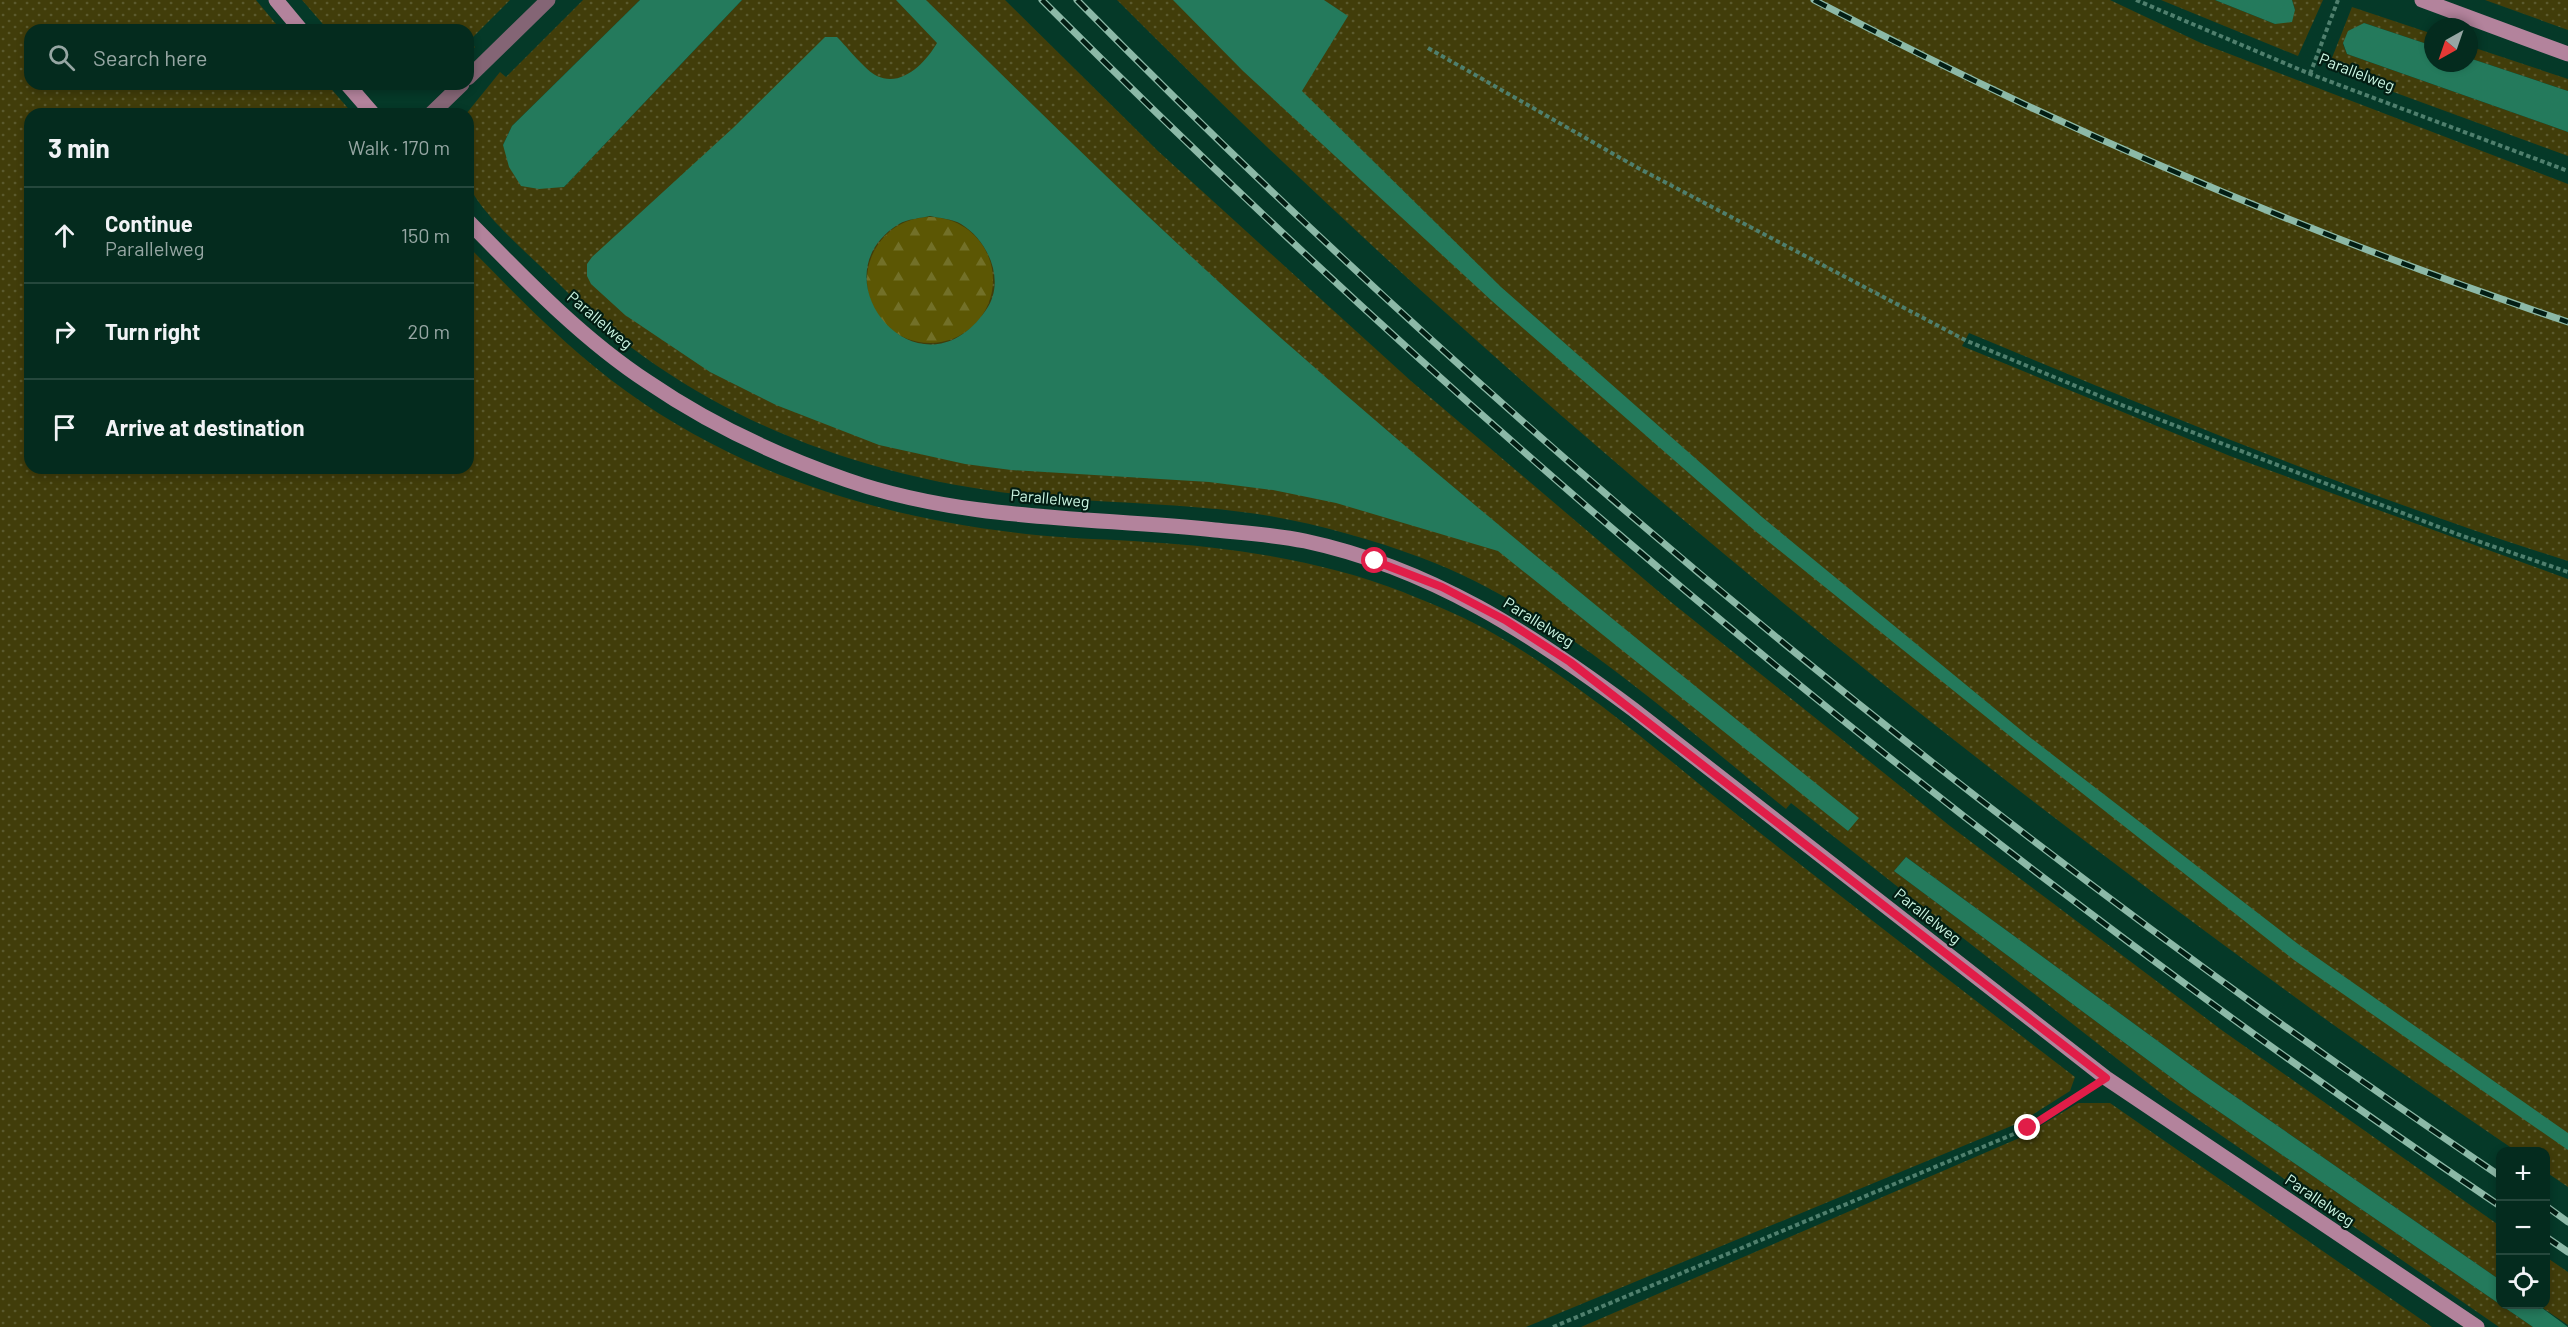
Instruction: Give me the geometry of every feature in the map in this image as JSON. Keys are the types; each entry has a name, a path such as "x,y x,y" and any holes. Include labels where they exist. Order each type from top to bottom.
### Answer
{"street":[{"path":"276,0 296,24"},
{"path":"474,72 548,0"},
{"path":"2422,0 2568,54"},
{"path":"351,90 368,108"},
{"path":"437,108 456,90"},
{"name":"Parallelweg","path":"474,227 581,330 646,381 705,417 848,480 924,500 1037,517 1156,524 1305,541 1375,561 1442,587 1505,620 1570,662 1634,710 2106,1078 2477,1327"}],"path":[{"name":"Parallelweg","path":"2136,0 2310,74 2568,171"},
{"path":"2310,74 2338,0"},
{"path":"1428,48 1638,168 1967,341 2119,404 2457,534 2568,572"},
{"path":"1552,1327 2028,1128 2106,1078"}],"shaded area":[{"path":"0,0 256,0 276,24 24,24 24,90 332,90 348,108 24,108 24,474 474,474 474,252 564,341 626,391 672,422 770,471 874,506 981,528 1050,536 1179,544 1277,557 1310,564 1373,581 1403,592 1485,629 1529,655 1595,701 1791,857 2075,1077 2070,1091 2021,1122 1526,1327 0,1327"},
{"path":"302,0 510,0 474,36 474,24 323,24"},
{"path":"583,0 640,0 512,126 503,145 564,187 742,0 1005,0 1158,151 1411,381 1671,602 1950,826 2223,1031 2496,1223 2496,1277 2207,1077 1906,857 1894,871 2192,1093 2496,1302 2496,1309 2507,1309 2533,1327 2499,1327 2167,1098 1791,803 1786,809 1613,669 1520,606 1472,580 1385,545 1328,528 1270,516 1182,506 1033,496 967,487 902,473 839,455 777,432 718,403 662,369 609,329 559,284 496,223 475,197 474,108 471,108 500,72 506,77"},
{"path":"640,0 742,0 564,187 539,189 521,186 509,167 503,145 512,126"},
{"path":"896,0 926,0 1155,223 1249,310 1505,530 1859,818 1848,831 1498,551 1336,503 1273,490 1209,482 1011,470 965,464 879,445 776,405 710,372 625,315 591,284 587,276 587,264 592,257 734,127 825,37 837,37 868,69 886,79 895,79 912,71 927,58 937,43","holes":["930,216 961,224 971,231 986,251 994,275 992,299 986,310 960,336 932,345 907,339 885,323 871,300 867,273 875,247 899,224"]},
{"path":"1117,0 2110,0 2201,43 2568,184 2568,561 2416,510 2266,454 1969,333 1962,346 2230,456 2568,579 2568,1187 2550,1175 2550,1147 2510,1147 2407,1076 2143,885 1837,647 1688,524 1541,397 1396,268 1255,136"},
{"path":"1173,0 1324,0 1348,16 1302,91 1501,287 1762,517 2027,735 2302,947 2568,1133 2568,1150 2294,960 2021,745 1754,530 1492,301 1243,71"},
{"path":"2161,0 2215,0 2275,24 2295,10 2292,0 2323,0 2298,56"},
{"path":"2215,0 2292,0 2295,10 2292,22 2275,24"},
{"path":"2485,0 2568,0 2568,30"},
{"path":"2352,7 2424,31 2424,43 2364,23 2343,44 2347,54 2568,132 2568,156 2328,68"},
{"path":"2364,23 2424,43 2424,72 2478,72 2478,61 2568,91 2568,132 2347,54 2343,43 2348,31"},
{"path":"2478,49 2568,79 2568,91 2478,61"},
{"path":"1906,857 2207,1077 2496,1277 2496,1302 2192,1093 1894,871"},
{"path":"2078,1103 2110,1103 2432,1327 1581,1327 2024,1136"},
{"path":"2550,1260 2568,1272 2568,1325 2544,1309 2550,1309"},
{"path":"2507,1309 2543,1309 2568,1327 2533,1327"}],"green space":[{"path":"930,217 954,221 975,235 989,256 993,280 989,304 975,325 954,339 930,343 906,339 885,325 871,304 867,280 871,256 885,235 906,221"}],"railway":[{"path":"1042,0 1211,166 1385,327 1562,485 1742,638 1926,787 2114,931 2305,1071 2496,1203"},
{"path":"1077,0 1241,162 1410,320 1583,474 1760,623 1940,768 2124,909 2310,1045 2496,1173"},
{"path":"1814,0 1997,92 2185,176 2375,253 2568,322"},
{"path":"2550,1209 2568,1222"},
{"path":"2550,1240 2568,1252"}],"route":[{"path":"1375,561 1442,587 1505,620 1570,662 2106,1078 2028,1128"}]}
